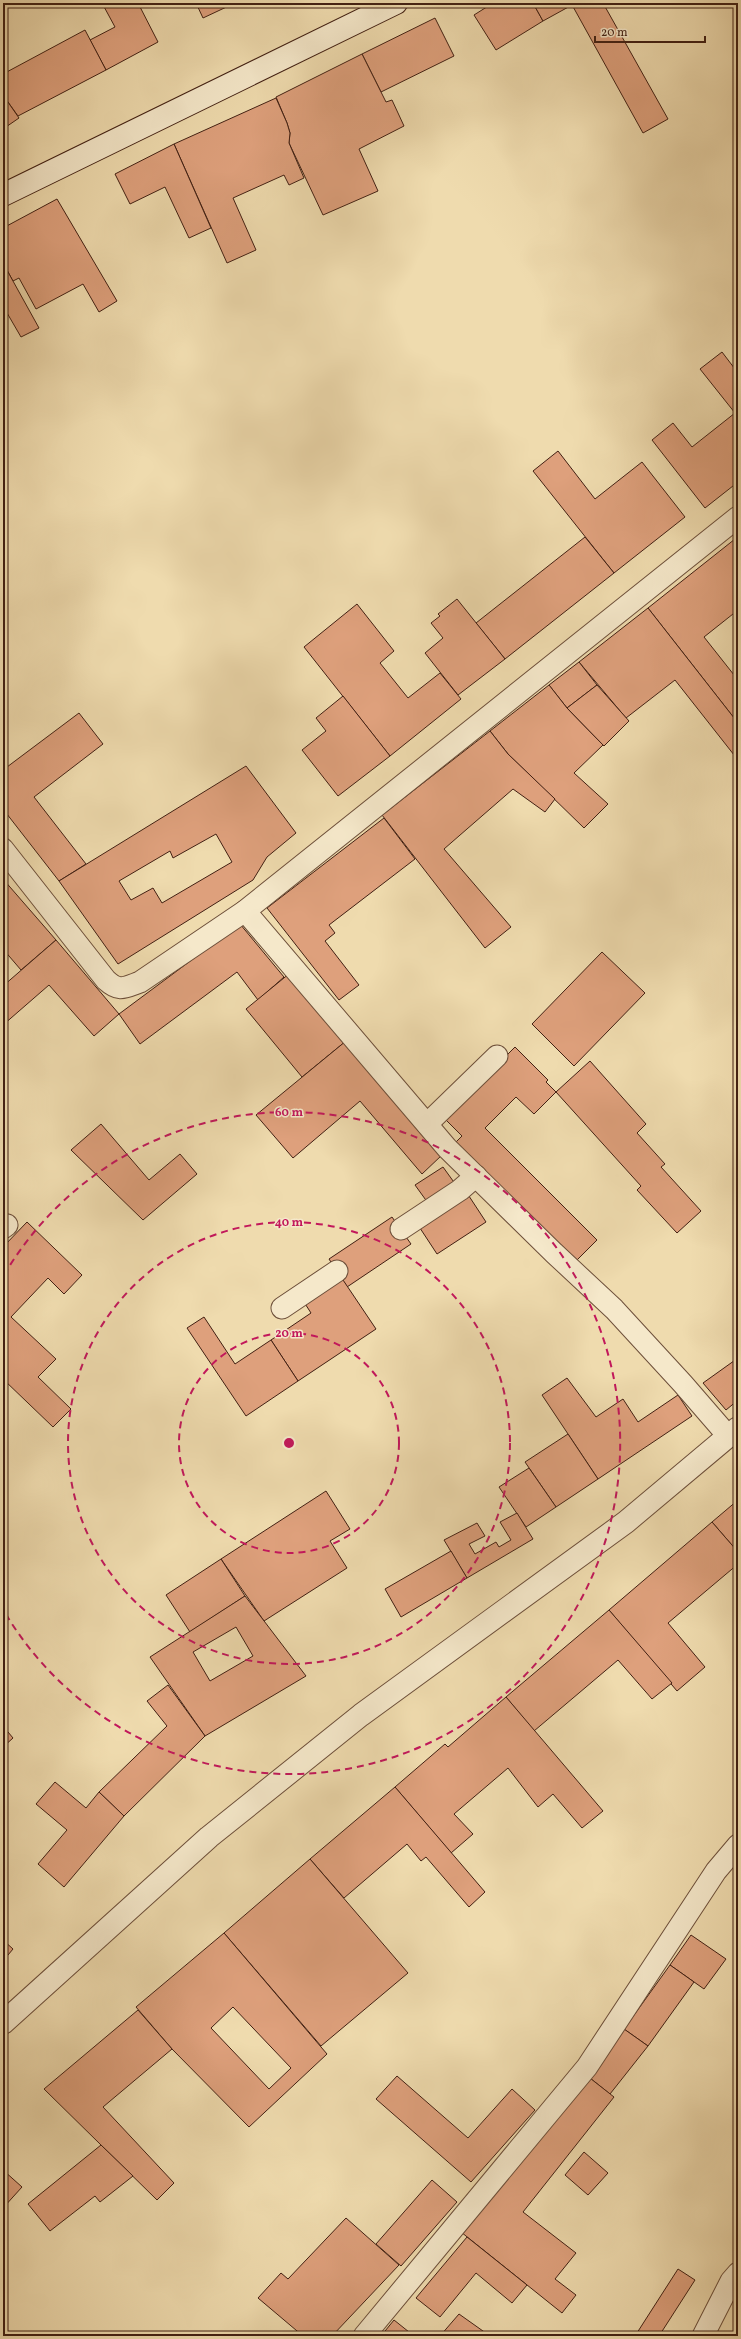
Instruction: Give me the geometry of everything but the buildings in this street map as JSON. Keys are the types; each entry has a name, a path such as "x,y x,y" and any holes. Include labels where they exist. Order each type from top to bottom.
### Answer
{"street":[{"path":"3,195 396,3"},
{"path":"3,2023 209,1837 361,1715 626,1522 733,1432"}],"lane":[{"path":"3,849 106,980 114,988 124,988 140,982 245,911 738,517"},
{"path":"245,911 427,1124 476,1176 554,1253 614,1309 683,1384 733,1432"},
{"path":"427,1124 497,1056"},
{"path":"401,1229 460,1190 476,1176"},
{"path":"282,1308 337,1271"},
{"path":"364,2336 587,2067 716,1871 738,1845"},
{"path":"703,2336 736,2280"}]}
